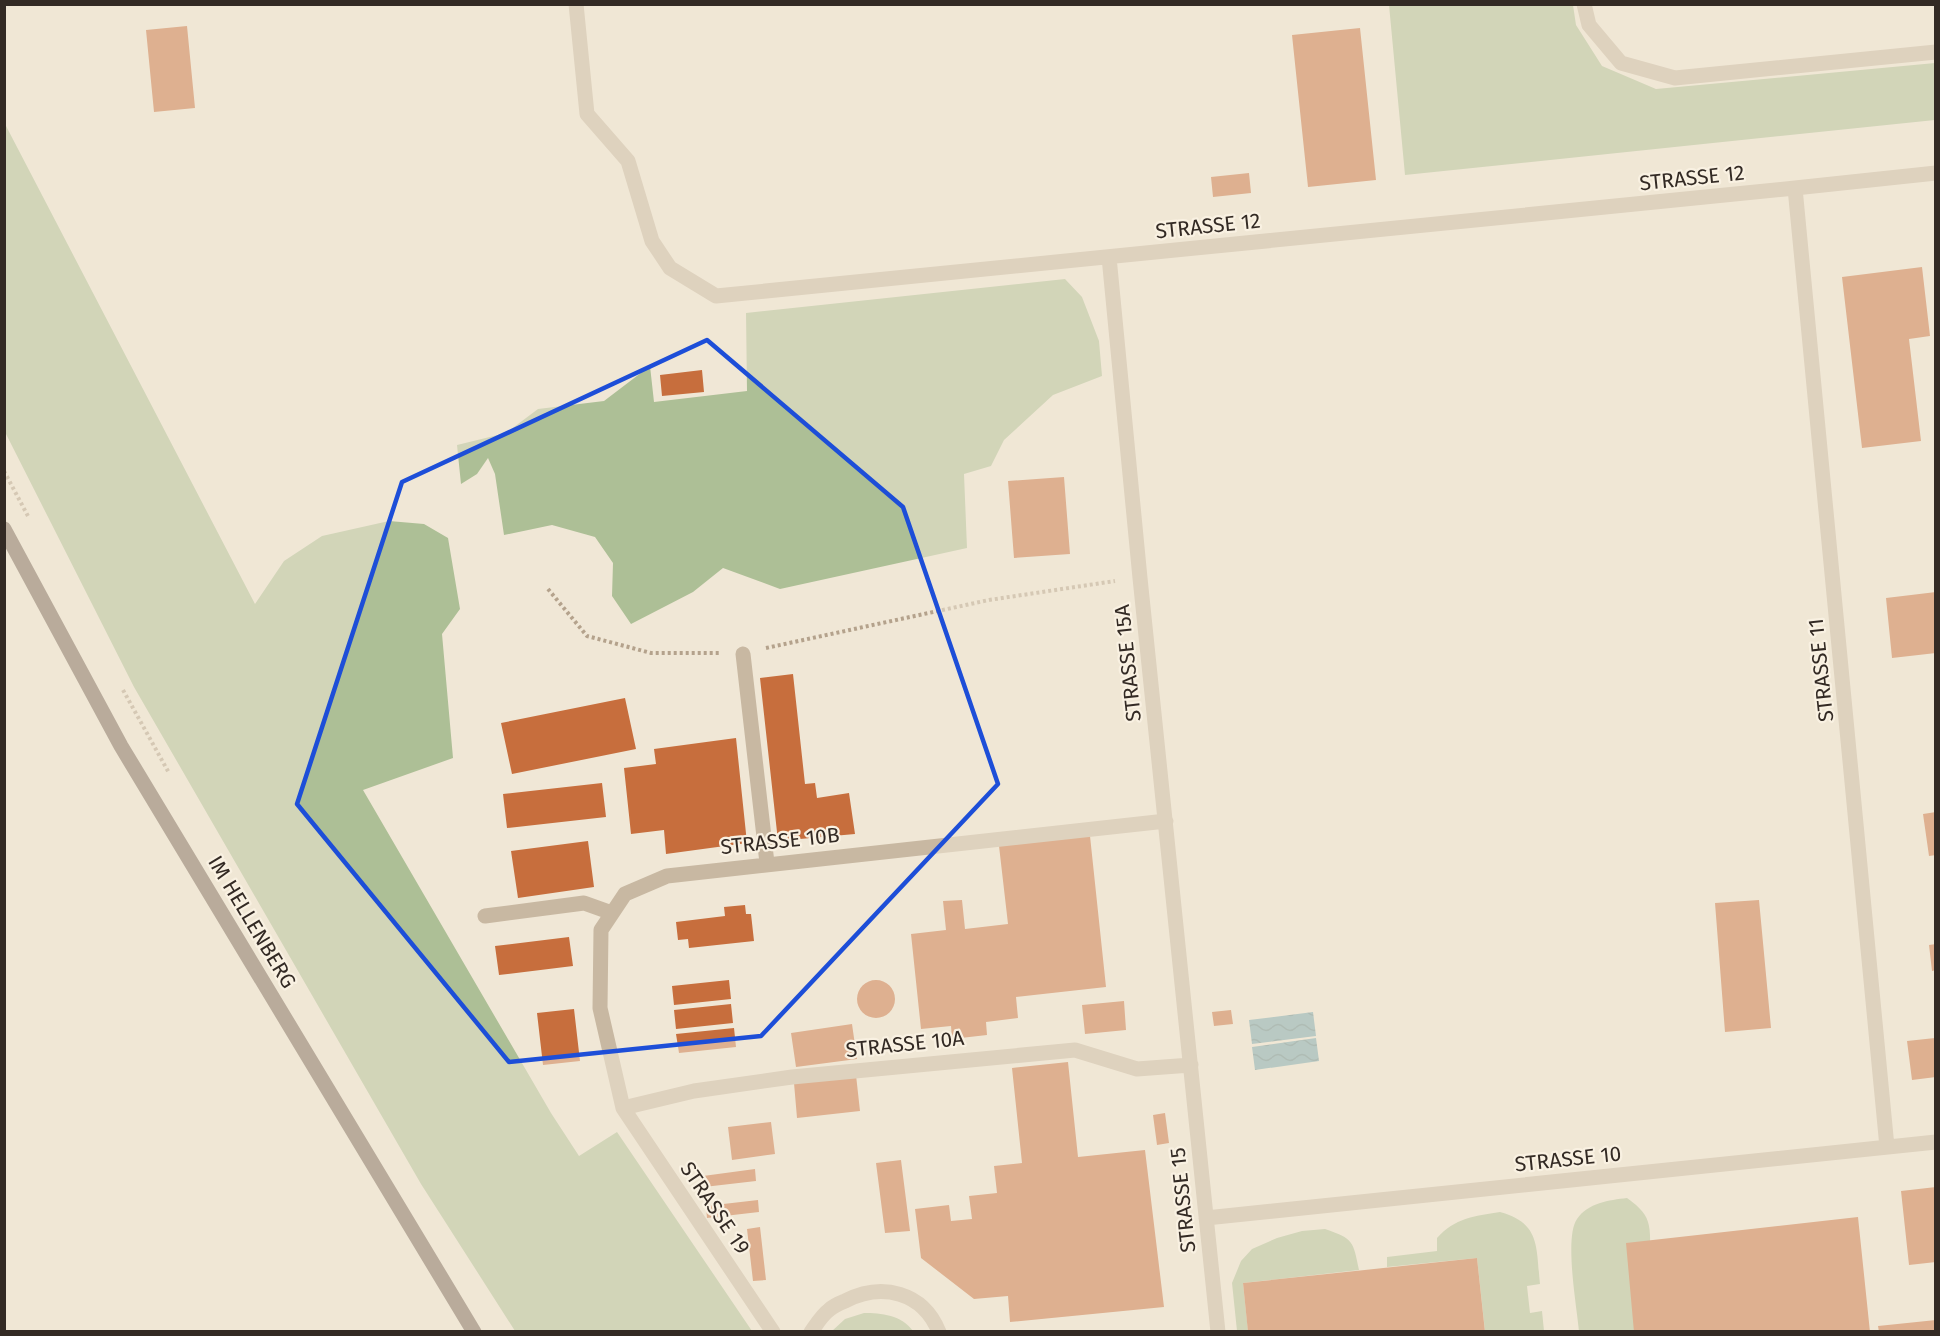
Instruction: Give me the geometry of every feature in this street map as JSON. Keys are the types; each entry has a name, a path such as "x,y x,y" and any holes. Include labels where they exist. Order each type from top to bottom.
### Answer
{"main road":[{"name":"IM HELLENBERG","path":"4,529 121,746 474,1332"}],"street":[{"name":"STRASSE 12","path":"576,4 587,114 628,161 652,241 670,268 716,296 1935,173"},
{"path":"1584,4 1589,25 1621,63 1675,78 1935,52"},
{"name":"STRASSE 11","path":"1795,188 1887,1147"},
{"name":"STRASSE 15A","path":"1109,257 1191,1065"},
{"path":"743,654 767,863"},
{"name":"STRASSE 10B","path":"623,1108 600,1008 601,930 625,894 667,876 767,863 1166,821"},
{"path":"485,916 584,903 612,912"},
{"name":"STRASSE 10A","path":"623,1108 694,1091 792,1077 1076,1050 1137,1069 1191,1065"},
{"name":"STRASSE 15","path":"1191,1065 1218,1332"},
{"name":"STRASSE 19","path":"623,1108 773,1332"},
{"name":"STRASSE 10","path":"1206,1218 1935,1142"},
{"path":"811,1332 829,1309 854,1296 884,1290 912,1298 933,1317 939,1332"}],"path":[{"path":"548,589 587,636 651,653 743,654 989,600 1140,578"}],"highlighted area":[{"path":"707,340 903,507 998,784 761,1036 509,1062 297,804 402,482"}],"green space":[{"path":"1389,5 1573,5 1576,25 1602,66 1656,89 1935,63 1935,120 1405,175"},
{"path":"5,124 255,604 284,561 322,536 389,521 424,524 448,538 460,609 442,634 453,758 363,790 551,1113 579,1156 617,1132 752,1331 515,1331 421,1184 134,687 5,432"},
{"path":"1065,279 1082,297 1099,341 1102,376 1053,395 1004,440 991,466 964,474 967,548 780,589 723,568 693,592 631,624 612,596 613,563 595,537 552,525 504,535 495,474 488,458 477,474 461,484 457,445 506,433 538,409 604,401 650,366 654,402 747,391 746,313"},
{"path":"1627,1198 1645,1214 1650,1233 1646,1276 1634,1331 1579,1331 1571,1256 1573,1228 1577,1219 1587,1209 1606,1201"},
{"path":"1500,1212 1523,1223 1530,1230 1534,1239 1540,1284 1527,1286 1530,1313 1542,1311 1544,1331 1485,1331 1477,1258 1387,1267 1387,1257 1437,1251 1437,1238 1458,1222"},
{"path":"1325,1229 1351,1242 1359,1270 1243,1283 1248,1331 1237,1331 1232,1283 1241,1261 1252,1249 1277,1238 1302,1231"},
{"path":"864,1313 884,1314 897,1318 913,1331 832,1331 845,1319"}],"water":[{"path":"1313,1012 1316,1036 1252,1044 1249,1020"},
{"path":"1316,1038 1319,1061 1255,1070 1252,1047"}],"building":[{"path":"187,26 195,108 154,112 146,30"},
{"path":"1360,28 1376,180 1308,187 1292,35"},
{"path":"1249,173 1251,193 1213,197 1211,177"},
{"path":"1922,267 1930,336 1909,339 1921,441 1862,448 1842,277"},
{"path":"702,370 704,392 662,396 660,375"},
{"path":"1064,477 1070,554 1014,558 1008,481"},
{"path":"1936,592 1936,653 1892,658 1886,598"},
{"path":"793,674 805,784 815,783 817,798 849,793 855,834 778,841 760,678"},
{"path":"625,698 636,749 512,774 501,723"},
{"path":"736,738 747,843 666,854 664,830 631,834 624,768 656,764 654,749"},
{"path":"602,783 606,817 507,828 503,794"},
{"path":"1936,812 1936,855 1929,856 1923,814"},
{"path":"1090,836 1106,987 1016,997 1018,1018 986,1022 987,1035 952,1039 951,1026 921,1029 911,934 946,930 943,901 962,900 965,929 1008,924 999,846"},
{"path":"588,841 594,887 518,898 511,851"},
{"path":"1759,900 1771,1028 1725,1032 1715,903"},
{"path":"745,905 746,914 751,914 754,941 689,948 688,939 678,940 676,922 725,916 724,907"},
{"path":"569,937 573,966 499,975 495,946"},
{"path":"1936,944 1936,970 1932,971 1929,945"},
{"path":"729,980 731,999 674,1005 672,986"},
{"path":"876,980 890,985 895,999 890,1013 876,1018 862,1013 857,999 862,985"},
{"path":"1124,1001 1126,1030 1085,1034 1082,1005"},
{"path":"731,1004 733,1023 676,1029 674,1010"},
{"path":"574,1009 580,1061 543,1065 537,1013"},
{"path":"1231,1010 1233,1024 1214,1026 1212,1012"},
{"path":"852,1024 857,1059 796,1067 791,1033"},
{"path":"734,1028 736,1047 679,1053 676,1034"},
{"path":"1935,1038 1936,1077 1912,1080 1907,1041"},
{"path":"1068,1062 1078,1157 1145,1150 1164,1307 1010,1322 1008,1296 974,1299 921,1258 915,1209 949,1205 951,1221 972,1219 969,1196 997,1193 994,1166 1022,1163 1012,1068"},
{"path":"856,1075 860,1111 797,1118 794,1083"},
{"path":"1165,1113 1169,1143 1157,1145 1153,1115"},
{"path":"771,1122 775,1154 732,1160 728,1127"},
{"path":"901,1160 910,1231 885,1233 876,1163"},
{"path":"755,1169 756,1181 704,1187 703,1176"},
{"path":"1936,1187 1936,1262 1909,1265 1901,1191"},
{"path":"758,1200 759,1212 707,1218 706,1206"},
{"path":"1858,1217 1870,1332 1634,1332 1626,1243"},
{"path":"760,1227 766,1280 753,1281 747,1229"},
{"path":"1477,1258 1485,1332 1248,1332 1243,1283"},
{"path":"1936,1320 1936,1332 1879,1332 1878,1326"}]}
